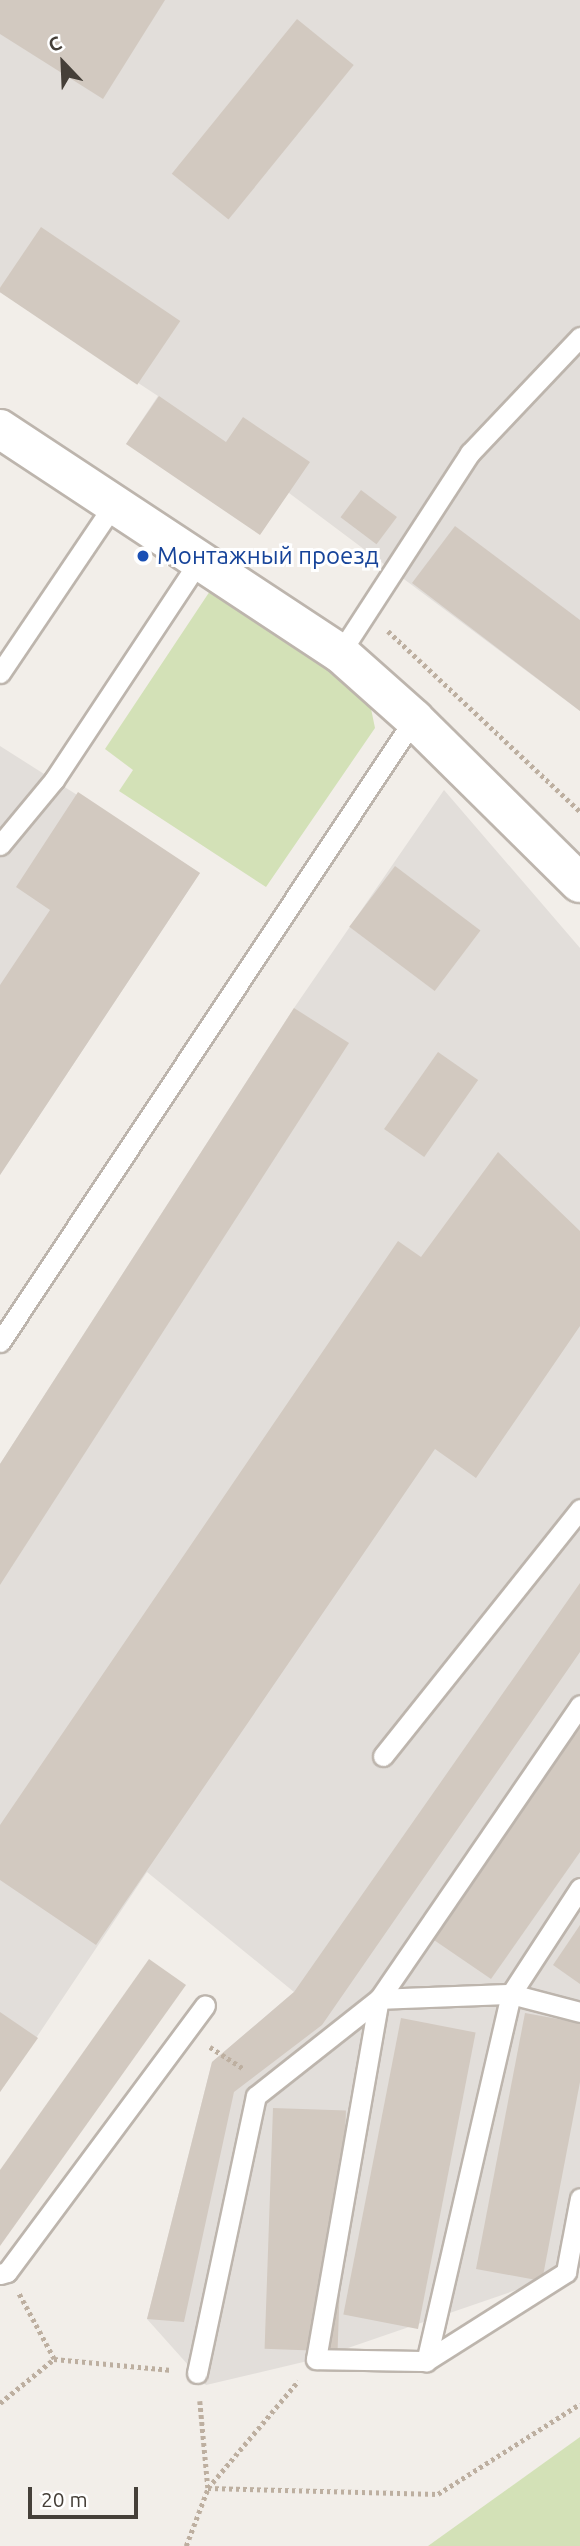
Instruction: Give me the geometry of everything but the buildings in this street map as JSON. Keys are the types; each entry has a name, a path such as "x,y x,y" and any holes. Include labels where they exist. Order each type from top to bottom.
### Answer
{"street":[{"path":"0,429 201,558 340,653 414,719 580,883"}],"lane":[{"path":"340,653 470,453 580,337"},
{"path":"0,673 114,504"},
{"path":"0,845 54,780 201,558"},
{"path":"0,1342 414,719"},
{"path":"383,1756 580,1509"},
{"path":"197,2373 256,2096 379,1999 580,1705"},
{"path":"426,2361 511,1994 580,1888"},
{"path":"379,1999 511,1994 580,2012"},
{"path":"379,1999 316,2360 426,2361 566,2272 580,2199"},
{"path":"3,2273 205,2005"}],"path":[{"path":"367,611 580,811"},
{"path":"186,2031 269,2085"},
{"path":"3,2273 54,2359"},
{"path":"0,2403 54,2359 197,2373 208,2488"},
{"path":"186,2546 208,2488 316,2360"},
{"path":"208,2488 439,2494 580,2404"}],"shaded area":[{"path":"0,0 580,0 580,711 289,493 126,444 158,396 0,292"},
{"path":"0,746 200,873 0,1175"},
{"path":"444,790 580,948 580,2268 316,2359 206,2385 147,2319 212,2062 294,1992 147,1872 0,2092 0,1464 294,1008"}],"green space":[{"path":"210,591 368,694 375,728 266,887 119,791 133,770 105,749"},
{"path":"580,2437 580,2546 428,2546"}],"place":[{"name":"Монтажный проезд","path":"143,556"}]}
